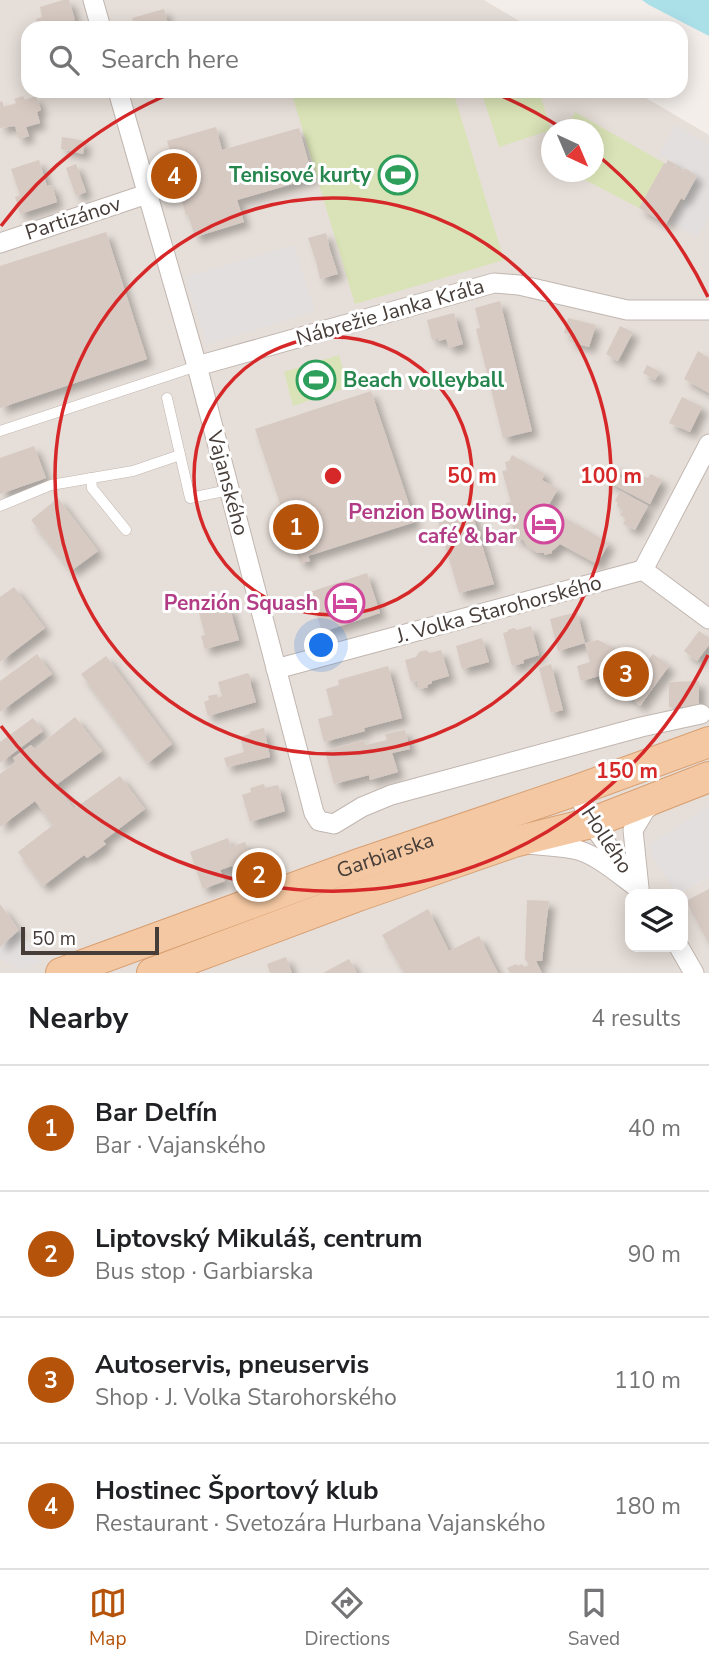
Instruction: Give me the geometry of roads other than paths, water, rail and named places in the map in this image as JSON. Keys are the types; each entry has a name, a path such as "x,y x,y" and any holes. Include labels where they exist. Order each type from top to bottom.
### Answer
{"main road":[{"name":"Garbiarska","path":"61,973 356,864 576,790 705,728"},
{"name":"Garbiarska","path":"152,973 358,896 514,842 591,823 709,777"}],"street":[{"path":"93,0 99,21"},
{"name":"Vajanského","path":"120,98 197,366 316,817 323,823 334,824 391,794 641,727 705,728"},
{"name":"Partizánov","path":"0,243 147,194"},
{"name":"Nábrežie Janka Kráľa","path":"197,366 494,283 519,285 627,310 709,310"},
{"path":"709,444 643,570 709,619"},
{"name":"J. Volka Starohorského","path":"276,669 643,570"},
{"name":"Hollého","path":"576,790 591,823 639,889"},
{"name":"Hollého","path":"641,889 634,830 645,810 666,794"},
{"name":"Hollého","path":"514,842 581,851 603,862 637,889"},
{"path":"682,952 694,973"}],"lane":[{"path":"0,431 197,366"},
{"path":"167,398 190,498 229,490"},
{"path":"0,506 51,485 133,471 180,455"},
{"path":"91,478 92,488 126,530"}],"water":[{"path":"642,0 709,0 709,36 688,25 688,21 680,21"}],"place":[{"name":"Tenisové kurty","path":"398,175"},
{"name":"Hostinec Športový klub","path":"174,176"},
{"name":"Beach volleyball","path":"316,380"},
{"name":"Penzion Bowling, café & bar","path":"544,524"},
{"name":"Bar Delfín","path":"296,527"},
{"name":"Penzión Squash","path":"345,603"},
{"name":"Autoservis, pneuservis","path":"626,674"},
{"name":"Liptovský Mikuláš, centrum","path":"259,875"}]}
